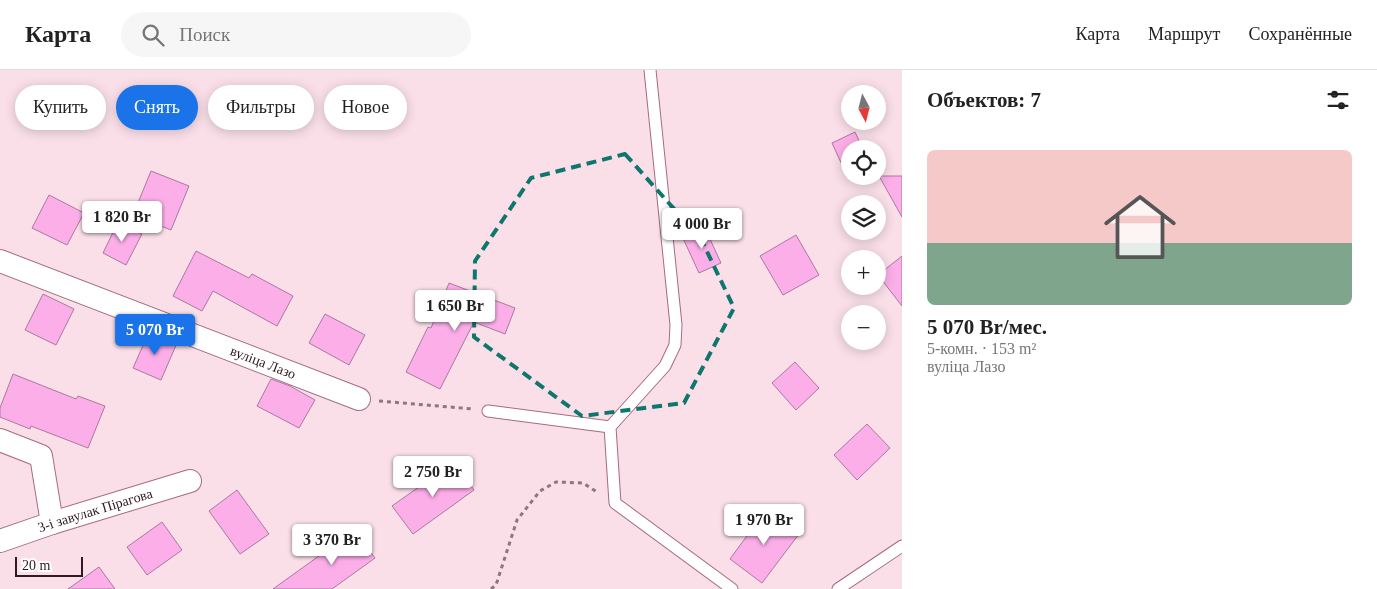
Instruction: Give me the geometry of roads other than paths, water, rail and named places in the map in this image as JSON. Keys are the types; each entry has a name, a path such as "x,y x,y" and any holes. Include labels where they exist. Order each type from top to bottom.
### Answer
{"street":[{"name":"вуліца Лазо","path":"0,261 359,400"},
{"path":"0,440 41,456 52,523"},
{"name":"3-і завулак Пірагова","path":"0,541 52,523 190,481"}],"lane":[{"path":"650,70 676,326 675,345 665,366 610,427 615,503 732,589"},
{"path":"488,411 610,427"},
{"path":"838,589 902,546"}]}
